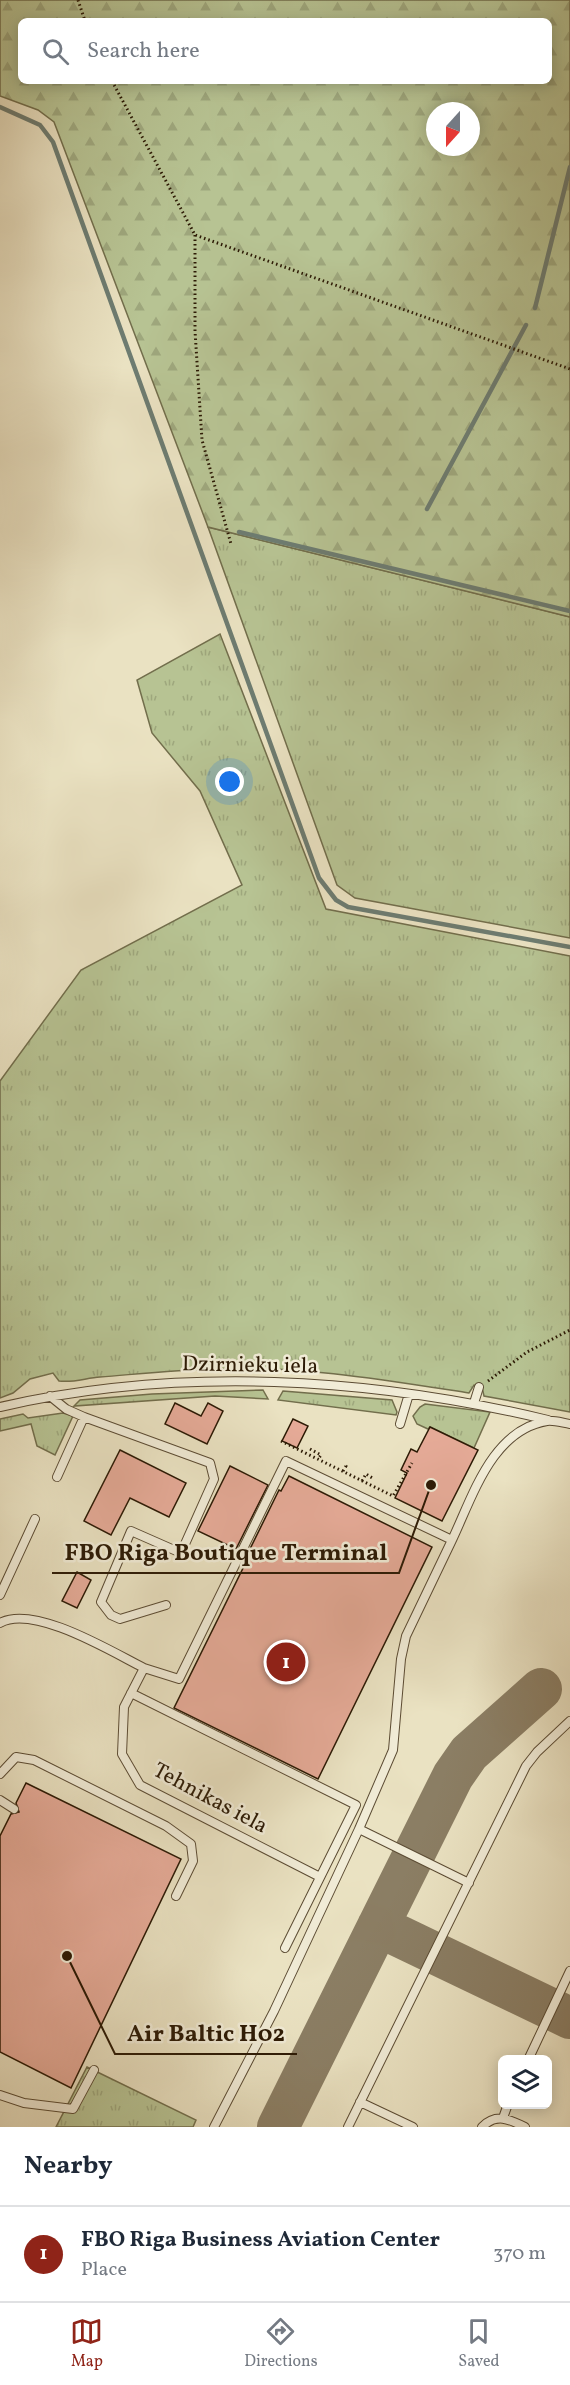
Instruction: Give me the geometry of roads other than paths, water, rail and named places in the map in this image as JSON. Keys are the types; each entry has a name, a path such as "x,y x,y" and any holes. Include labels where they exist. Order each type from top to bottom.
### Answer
{"lane":[{"name":"Dzirnieku iela","path":"0,1407 50,1396 153,1384 234,1380 307,1384 409,1394 474,1403 570,1424"},
{"path":"474,1403 478,1387"},
{"path":"400,1424 409,1394"},
{"path":"50,1396 66,1409 84,1417 210,1463 214,1479 181,1553 130,1531 101,1602 111,1615 120,1619 166,1605"},
{"path":"57,1478 84,1417"},
{"path":"214,2127 274,2011 359,1829 393,1750 401,1659 406,1636 494,1456 515,1434 548,1420"},
{"path":"0,1623 8,1618 58,1625 144,1668 179,1678 286,1461 452,1540"},
{"path":"0,1595 35,1520"},
{"name":"Tehnikas iela","path":"144,1668 124,1707 122,1754 140,1785 320,1877"},
{"path":"132,1693 356,1805 285,1948"},
{"path":"348,2127 526,1766 537,1752 570,1721"},
{"path":"0,1774 16,1757 34,1760 166,1826 191,1844 193,1861 176,1896"},
{"path":"0,1800 14,1809"},
{"path":"359,1829 469,1883"},
{"path":"530,2055 570,1971"},
{"path":"0,2095 24,2103 74,2109 94,2070"},
{"path":"360,2102 413,2127"},
{"path":"503,2118 506,2109"},
{"path":"482,2127 493,2118 503,2118 525,2127"}],"waterway":[{"path":"0,107 40,125 53,142 319,878 336,900 348,907 570,947"},
{"path":"535,308 570,167"},
{"path":"427,509 526,325"},
{"path":"239,532 570,611"}],"place":[{"name":"FBO Riga Boutique Terminal","path":"431,1485"},
{"name":"FBO Riga Business Aviation Center","path":"286,1662"},
{"name":"Air Baltic H02","path":"67,1956"}]}
